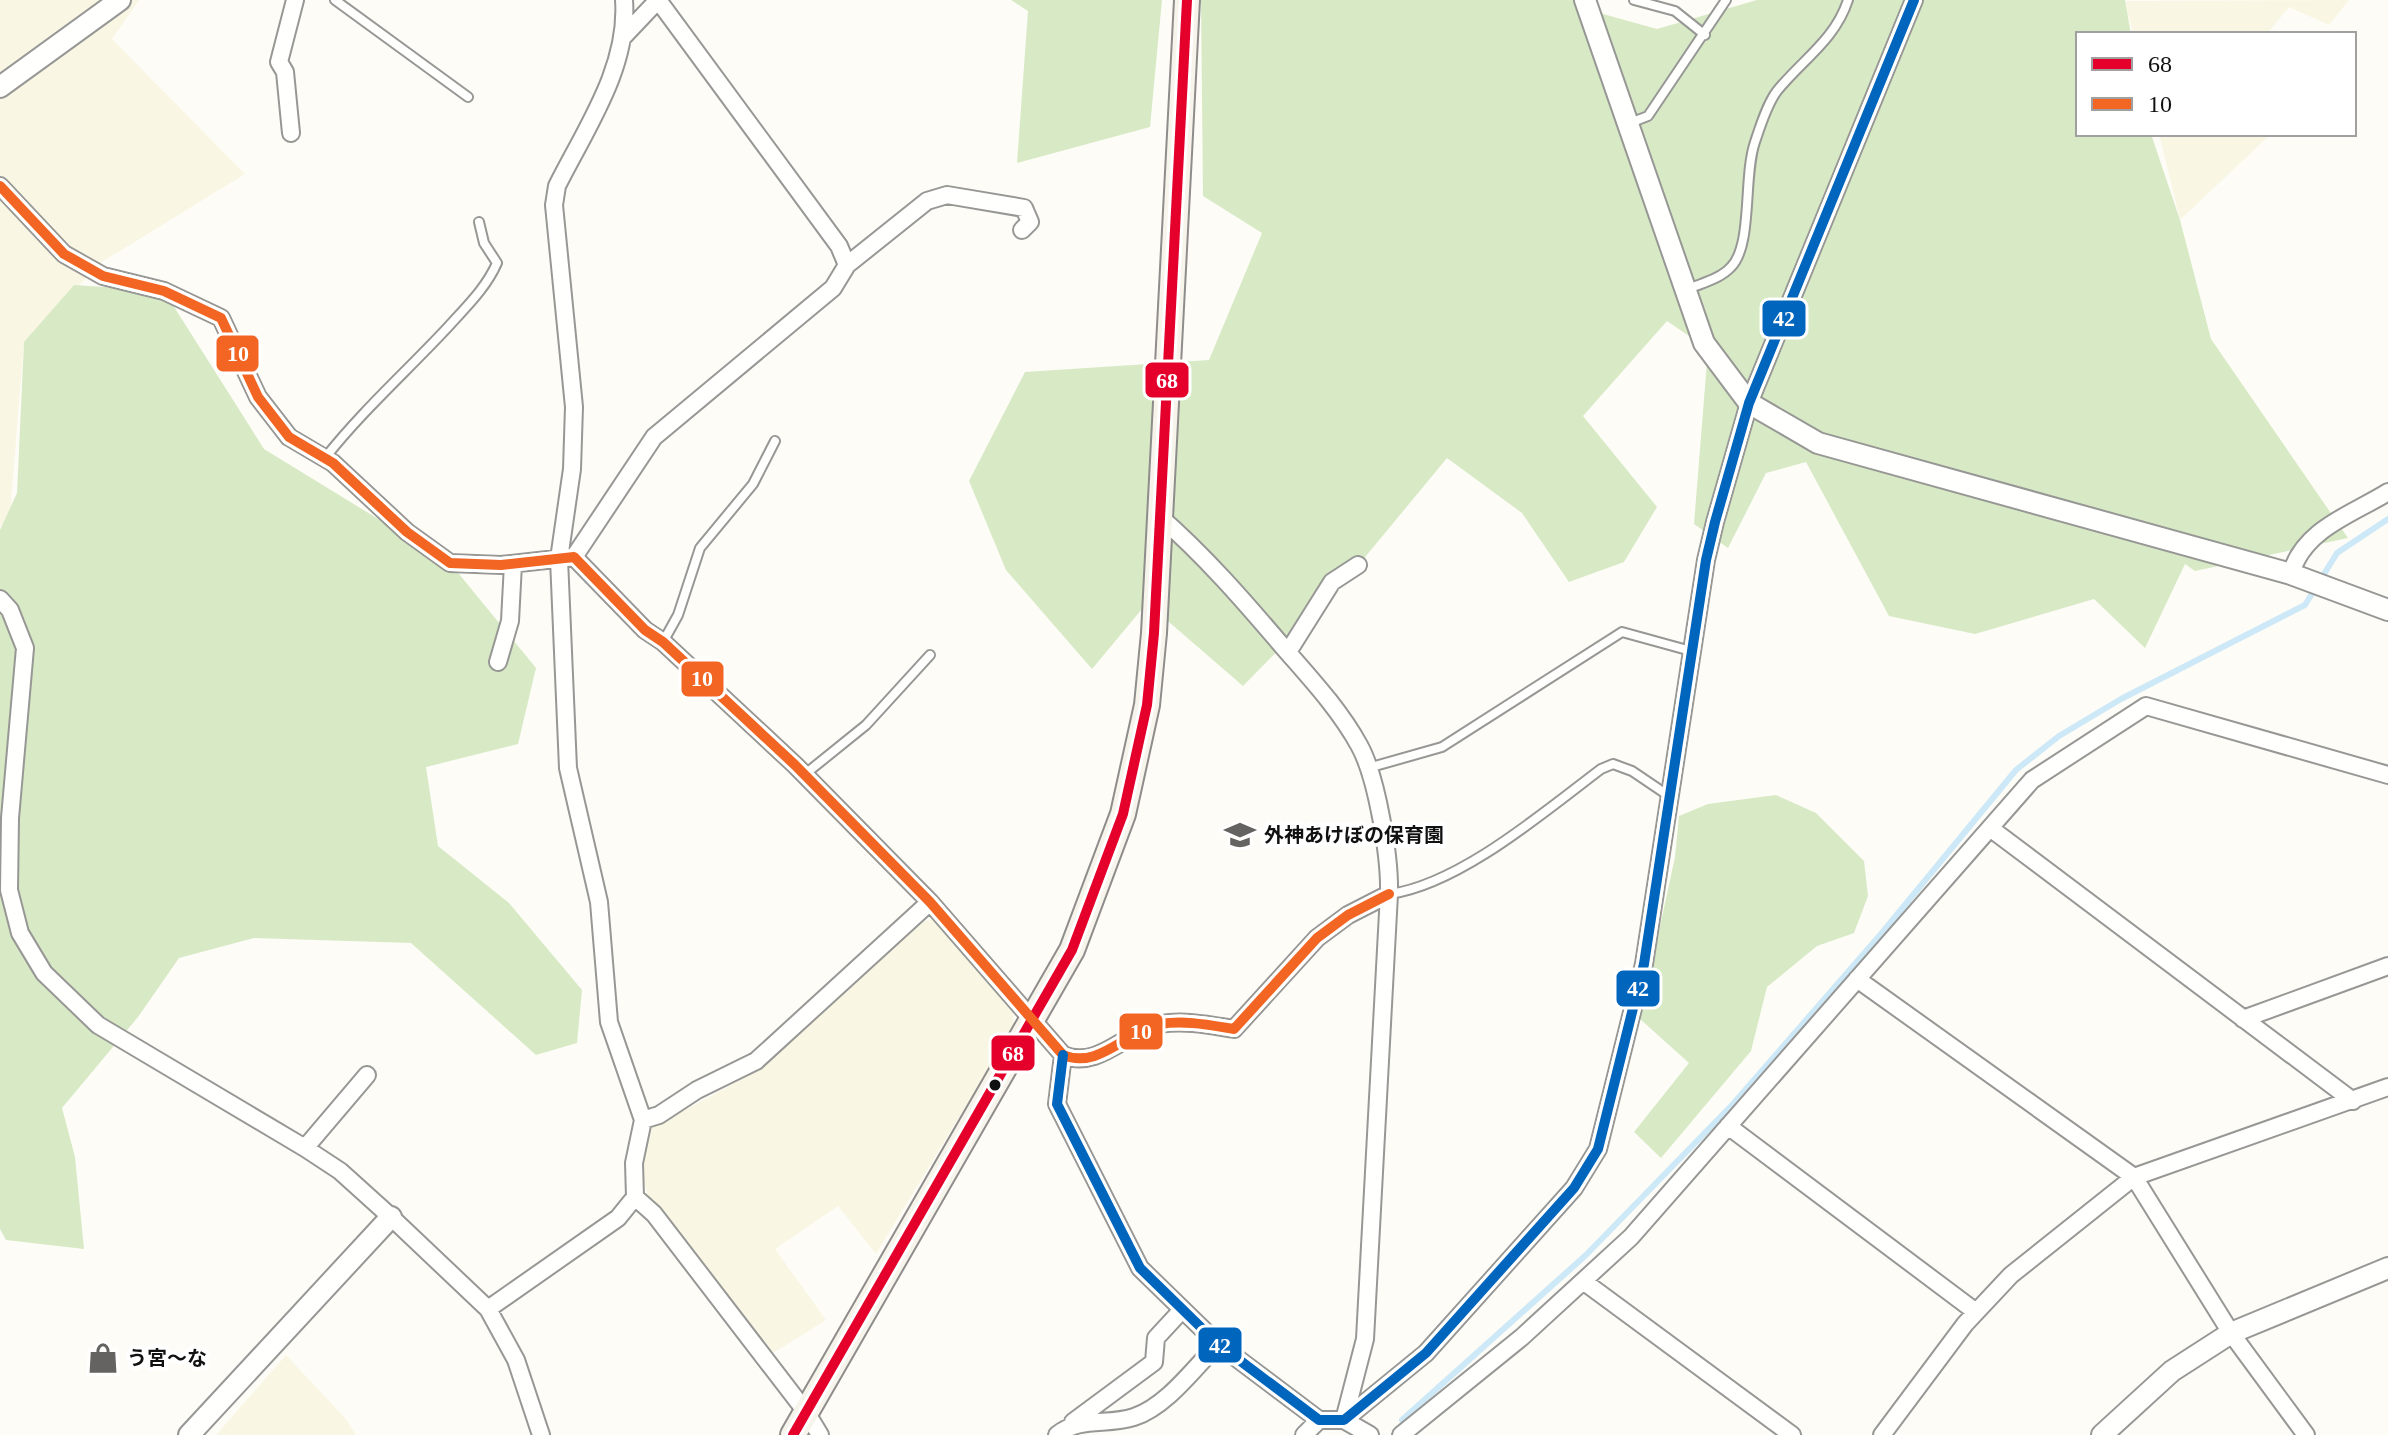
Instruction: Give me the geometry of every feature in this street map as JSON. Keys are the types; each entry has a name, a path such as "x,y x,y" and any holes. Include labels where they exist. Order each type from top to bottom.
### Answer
{"main road":[{"path":"793,1435 1072,950 1123,814 1147,705 1154,633 1187,0"}],"street":[{"path":"0,87 120,0"},
{"path":"291,133 285,72 279,62 295,0"},
{"path":"488,1309 618,1218 635,1197 634,1163 643,1120 609,1022 599,902 568,768 567,558 574,407 554,205 557,186 612,77 622,38 624,0"},
{"path":"622,38 658,0 839,246 847,265"},
{"path":"1585,0 1704,343 1749,403 1818,443 2291,574 2388,610"},
{"path":"1344,1420 1426,1353 1574,1188 1598,1149 1644,964 1706,560 1749,403 1914,0"},
{"path":"0,186 64,254 103,276 164,291 221,318 258,397 289,437 325,458 407,532 450,563 513,564 567,558 654,437 833,288 847,265 927,201 947,195 1024,208 1030,222 1022,230"},
{"path":"2291,574 2294,562 2329,524 2388,492"},
{"path":"1158,515 1201,552 1327,698 1360,747 1390,871 1365,1339 1344,1420"},
{"path":"567,558 645,630 663,642 804,775 930,902 1035,1019 1063,1055 1076,1060 1096,1057 1158,1025 1191,1022 1234,1029 1317,938 1348,915 1389,894"},
{"path":"498,662 510,621 513,564"},
{"path":"1288,652 1332,582 1358,565"},
{"path":"0,599 10,610 25,648 5,831 9,890 20,933 44,973 98,1025 305,1148 340,1171 391,1217 488,1309 516,1360 541,1435"},
{"path":"1401,1435 1522,1337 1631,1237 2032,780 2051,764 2146,706 2388,775"},
{"path":"1990,828 2353,1101"},
{"path":"643,1120 659,1115 697,1090 756,1061 930,902"},
{"path":"2243,1019 2388,966"},
{"path":"1857,979 2134,1177 2231,1333 2306,1435"},
{"path":"1063,1055 1057,1104 1140,1268 1218,1344 1319,1420 1344,1420 1370,1435"},
{"path":"305,1148 367,1075"},
{"path":"1882,1435 1976,1312 2011,1275 2134,1177 2388,1087"},
{"path":"1728,1126 1976,1312"},
{"path":"635,1197 654,1214 806,1412 820,1435"},
{"path":"189,1435 391,1217"},
{"path":"2102,1435 2172,1371 2231,1333 2388,1268"},
{"path":"1583,1281 1792,1435"},
{"path":"1063,1430 1154,1362 1156,1338 1181,1311"},
{"path":"1063,1430 1135,1417 1176,1387 1218,1344"},
{"path":"1304,1435 1319,1420"}],"lane":[{"path":"335,0 468,97"},
{"path":"1634,0 1675,11 1705,35"},
{"path":"1626,125 1648,116 1726,0"},
{"path":"1685,290 1716,278 1732,267 1741,251 1746,228 1744,199 1754,144 1775,94 1835,29 1848,0"},
{"path":"325,458 360,415 384,397 476,296 493,272 497,263 484,243 479,222"},
{"path":"663,642 678,615 700,548 753,484 775,441"},
{"path":"1367,768 1442,747 1622,632 1692,652"},
{"path":"804,775 866,725 930,655"},
{"path":"1389,894 1432,883 1523,828 1601,769 1613,764 1632,771 1670,797"}],"shaded area":[{"path":"0,0 139,0 112,39 245,174 102,262 24,342 10,514 0,527"},
{"path":"2349,0 2329,25 2289,7 2269,32 2133,32 2125,1"},
{"path":"2159,136 2269,136 2180,220"},
{"path":"932,919 1013,1009 1014,1027 876,1254 838,1206 775,1249 826,1320 770,1355 686,1241 650,1201 641,1174 648,1130 759,1070 918,923"},
{"path":"286,1355 346,1419 356,1435 216,1435"}],"green space":[{"path":"1011,0 1162,0 1150,127 1017,163 1028,11"},
{"path":"1201,0 1578,0 1596,12 1657,29 1757,0 2125,0 2131,32 2076,32 2076,136 2152,136 2180,220 2211,339 2348,538 2195,571 2185,564 2145,648 2094,599 1975,634 1889,616 1806,462 1766,473 1728,548 1694,524 1708,349 1667,321 1583,416 1657,507 1624,562 1569,582 1522,513 1447,458 1342,585 1243,686 1147,603 1092,669 1006,570 969,481 1025,372 1209,360 1262,233 1203,196"},
{"path":"74,285 164,291 264,449 450,563 536,668 518,744 426,767 438,846 509,903 582,990 577,1043 536,1055 411,943 254,938 179,958 138,1017 62,1108 75,1157 84,1249 6,1240 0,1229 0,530 17,493 24,342"},
{"path":"1776,795 1816,813 1864,861 1868,896 1854,933 1817,946 1767,987 1751,1051 1661,1158 1634,1132 1689,1063 1640,1019 1675,857 1679,816 1708,804"}],"waterway":[{"path":"1402,1420 1586,1255 1733,1104 1881,934 2016,770 2059,736 2121,699 2305,605 2337,553 2388,519"}],"transit line":[{"name":"68","path":"793,1435 1072,950 1123,814 1147,705 1154,633 1187,0"},
{"name":"42","path":"1063,1055 1057,1104 1140,1268 1218,1344 1319,1420 1344,1420 1426,1353 1574,1188 1598,1149 1644,964 1706,560 1749,403 1914,0"},
{"name":"10","path":"0,186 64,254 103,276 164,291 221,318 258,397 289,437 333,463 407,532 450,563 501,565 574,557 645,630 663,642 795,765 930,902 1063,1055 1076,1058 1101,1054 1160,1024 1188,1023 1234,1029 1317,938 1348,915 1389,894"}],"place":[{"name":"外神あけぼの保育園","path":"1240,835"},
{"name":"う宮〜な","path":"103,1358"}]}
